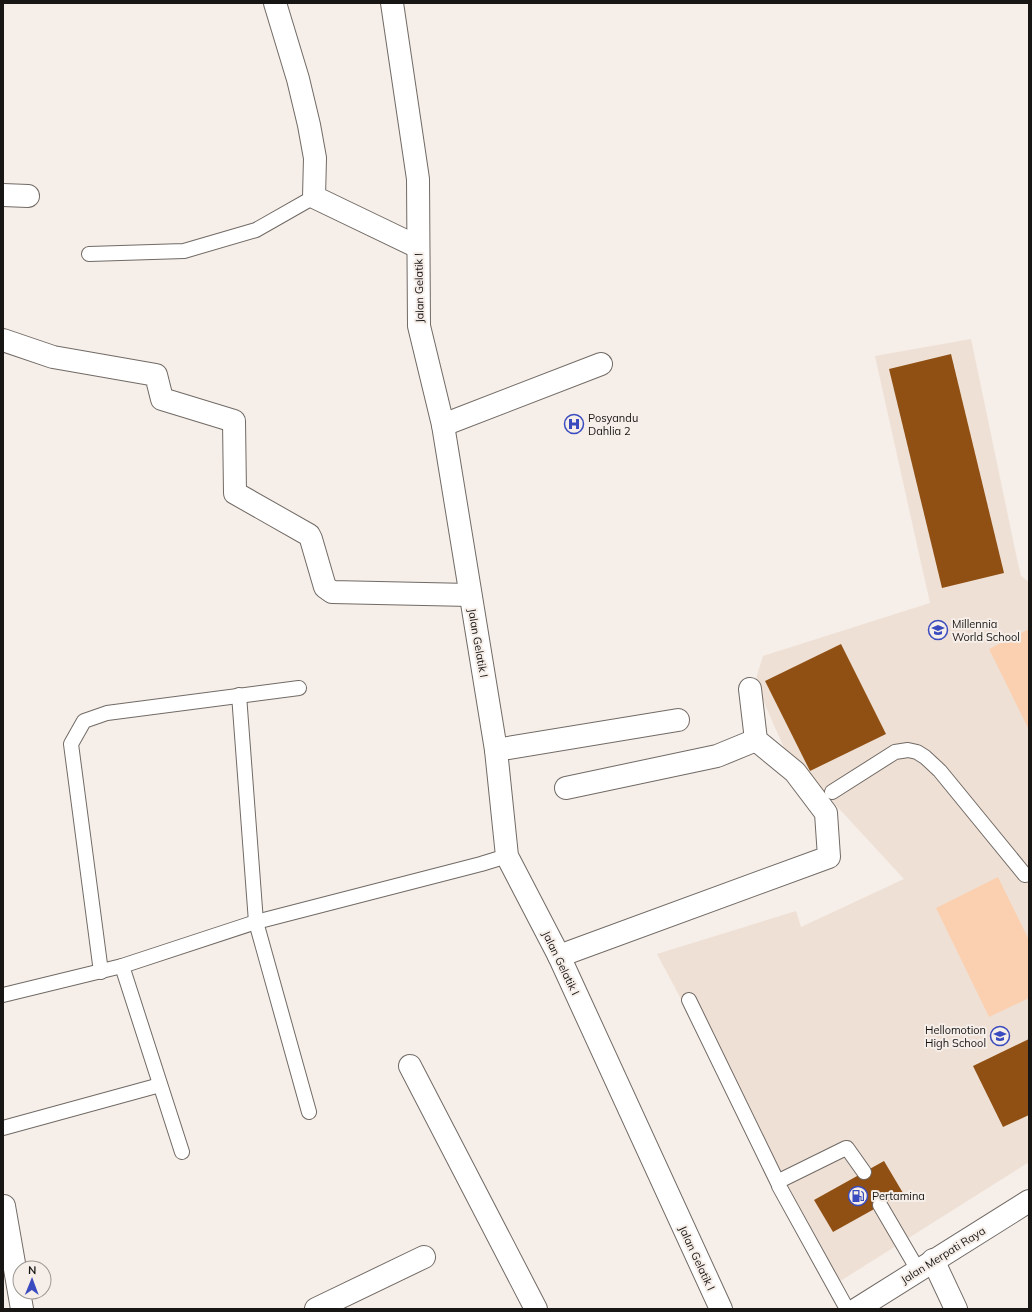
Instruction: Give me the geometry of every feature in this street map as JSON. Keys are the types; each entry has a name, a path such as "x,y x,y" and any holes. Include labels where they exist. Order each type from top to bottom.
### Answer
{"street":[{"path":"275,3 298,79 309,125 315,158 314,198"},
{"path":"392,3 418,179 418,247"},
{"path":"3,195 28,196"},
{"name":"Jalan Gelatik I","path":"314,198 418,247 419,326 443,425 496,750 507,856 559,956 721,1309"},
{"path":"3,340 53,357 156,375 162,399 234,421 235,493 309,535 312,539 325,587 332,592 470,595"},
{"path":"443,425 602,364"},
{"path":"559,956 829,857 826,813 795,772 756,740 750,689"},
{"path":"496,750 678,720"},
{"path":"566,788 718,756 756,740"},
{"path":"410,1066 536,1309"},
{"name":"Jalan Merpati Raya","path":"857,1309 1029,1201"},
{"path":"4,1206 22,1309"},
{"path":"316,1309 338,1304 424,1257"},
{"path":"925,1265 956,1309"}],"lane":[{"path":"89,254 184,251 256,230 314,198"},
{"path":"101,972 71,744 84,721 107,713 299,688"},
{"path":"238,695 256,922 309,1112"},
{"path":"832,792 895,752 908,750 916,752 925,757 940,771 1028,878"},
{"path":"3,995 101,972 256,922 507,856"},
{"path":"122,966 182,1152"},
{"path":"689,1000 778,1183 778,1186 847,1309"},
{"path":"3,1128 160,1085"},
{"path":"778,1183 779,1181 846,1148 864,1172"},
{"path":"880,1206 925,1265"}],"shaded area":[{"path":"971,339 1021,576 1029,582 1029,1162 834,1285 657,954 796,911 801,927 904,879 785,750 755,682 763,656 930,603 875,356"},
{"path":"1029,629 1029,730 989,649"},
{"path":"998,877 1029,940 1029,998 989,1017 936,908"}],"building":[{"path":"951,354 1004,573 942,588 889,369"},
{"path":"841,644 886,734 810,771 765,681"},
{"path":"1029,1039 1029,1115 1003,1127 973,1066"},
{"name":"Pertamina","path":"884,1161 903,1193 833,1232 814,1200"}],"place":[{"name":"Posyandu Dahlia 2","path":"574,424"},
{"name":"Millennia World School","path":"938,630"},
{"name":"Hellomotion High School","path":"1000,1036"},
{"name":"Pertamina","path":"858,1196"}]}
